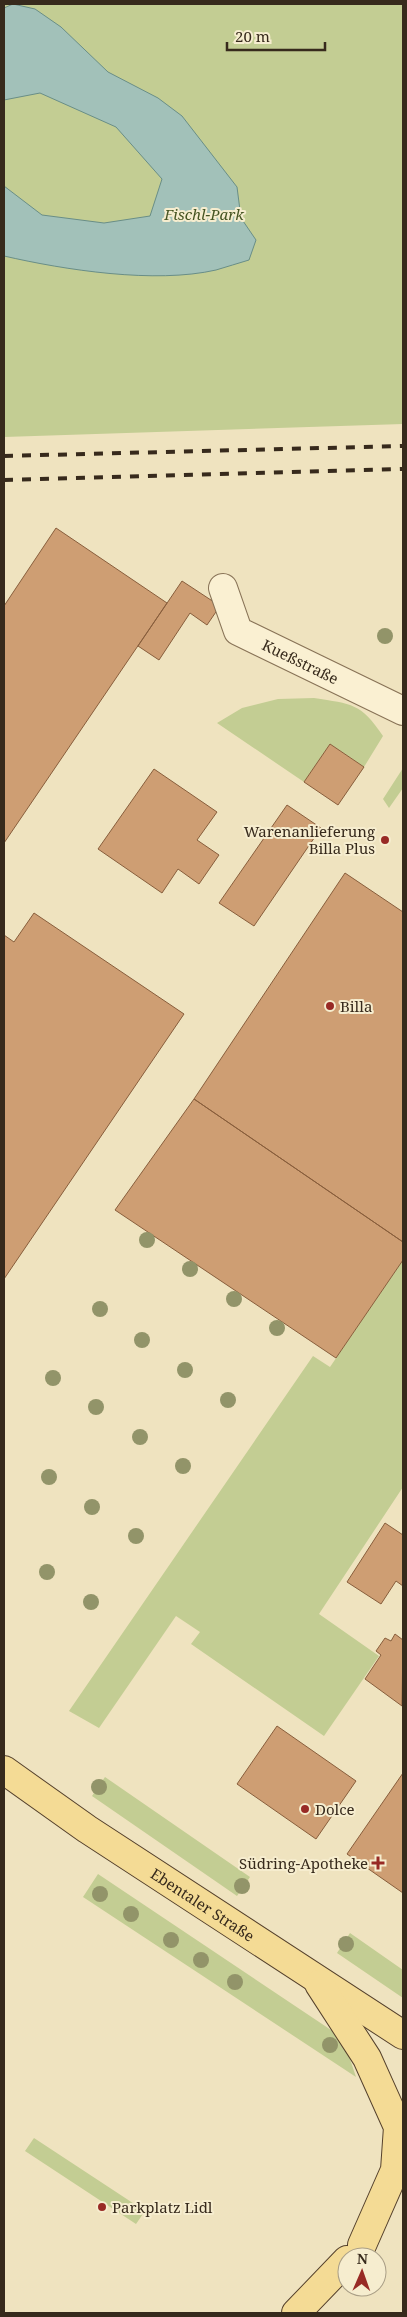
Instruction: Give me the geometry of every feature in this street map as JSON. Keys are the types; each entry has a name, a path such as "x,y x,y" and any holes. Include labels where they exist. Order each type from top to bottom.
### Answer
{"main road":[{"name":"Ebentaler Straße","path":"4,1770 88,1829 403,2035"},
{"path":"312,1974 368,2058 398,2127 395,2170 356,2247"},
{"path":"360,2247 403,2201"},
{"path":"296,2313 337,2271"}],"street":[{"name":"Kueßstraße","path":"223,588 238,631 403,711"}],"green space":[{"name":"Fischl-Park","path":"4,4 403,4 403,424 4,437"},
{"path":"314,698 347,704 362,711 383,736 364,767 330,744 304,782 217,723 242,708 278,699"},
{"path":"403,768 403,788 389,808 383,799"},
{"path":"403,1260 403,1487 319,1614 379,1656 324,1736 191,1644 200,1632 176,1616 99,1728 69,1711 313,1356 330,1367"},
{"path":"105,1777 250,1877 237,1896 92,1796"},
{"path":"98,1874 343,2038 356,2077 83,1897"},
{"path":"350,1933 403,1970 403,1998 337,1953"},
{"path":"34,2138 145,2211 136,2224 25,2151"}],"water":[{"path":"13,4 35,9 61,27 108,72 158,98 182,116 237,187 241,218 256,240 249,260 216,270 166,276 110,274 4,256 4,186 42,215 104,223 150,216 162,179 116,127 40,93 4,100 4,8"}],"building":[{"path":"56,528 167,603 4,843 4,606"},
{"path":"182,581 220,606 207,625 190,613 159,660 138,646"},
{"path":"330,744 364,767 338,805 304,782"},
{"path":"154,769 217,812 197,840 219,855 199,884 178,869 162,893 98,849"},
{"path":"287,805 321,828 254,926 219,903"},
{"name":"Billa","path":"345,873 403,912 403,1242 194,1099"},
{"path":"34,913 184,1014 4,1279 4,935 14,942"},
{"path":"194,1099 403,1242 403,1260 336,1358 115,1210"},
{"path":"385,1523 403,1535 403,1586 396,1581 381,1604 347,1582"},
{"path":"395,1634 403,1640 402,1706 365,1679 381,1655 376,1651 385,1638 391,1641"},
{"path":"277,1726 356,1781 316,1839 237,1784"},
{"path":"403,1773 403,1893 347,1854"}],"railway":[{"path":"4,456 403,446"},
{"path":"4,480 403,469"}],"place":[{"name":"Warenanlieferung Billa Plus","path":"385,840"},
{"name":"Billa","path":"330,1006"},
{"name":"Dolce","path":"305,1809"},
{"name":"Südring-Apotheke","path":"378,1863"},
{"name":"Parkplatz Lidl","path":"102,2207"}]}
